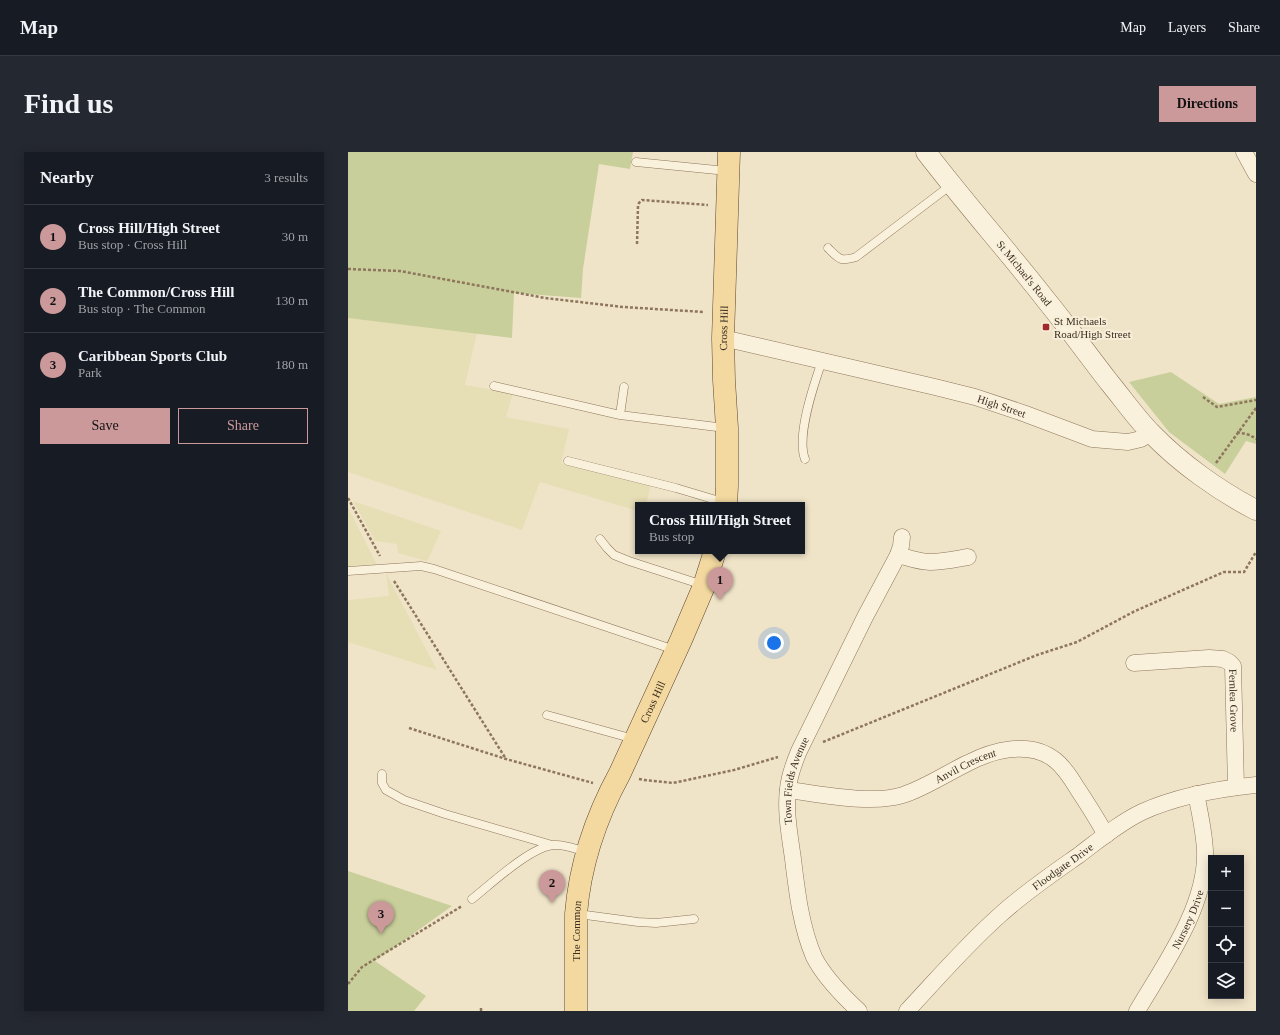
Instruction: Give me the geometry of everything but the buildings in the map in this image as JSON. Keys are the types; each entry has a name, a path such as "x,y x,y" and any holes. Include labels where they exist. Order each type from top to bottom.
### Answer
{"main road":[{"name":"Cross Hill","path":"726,502 727,428 723,338 728,162"},
{"name":"Cross Hill","path":"586,852 598,820 704,586 714,554"},
{"name":"The Common","path":"576,1011 576,914 586,852"}],"street":[{"name":"St Michael's Road","path":"926,152 951,185 1046,299 1120,396 1151,433"},
{"path":"1244,152 1256,174"},
{"name":"High Street","path":"723,338 975,397 1092,439 1128,442 1141,439 1151,433"},
{"path":"1151,433 1179,458 1206,479 1239,502 1256,510"},
{"name":"Town Fields Avenue","path":"859,1011 842,995 815,959 807,939 798,895 790,842 788,790 792,769 799,751 865,617 898,555 902,537"},
{"path":"898,555 919,561 930,562 947,561 968,556"},
{"name":"Fernlea Grove","path":"1134,663 1208,658 1223,660 1229,662 1233,666 1236,787"},
{"name":"Anvil Crescent","path":"788,790 850,798 880,799 902,796 991,753 1013,749 1028,749 1043,753 1055,760 1088,804 1106,834"},
{"name":"Floodgate Drive","path":"907,1011 999,915 1034,886 1106,834 1141,812 1170,801 1196,794 1236,787 1256,786"},
{"name":"Nursery Drive","path":"1136,1011 1170,956 1191,915 1199,893 1204,871 1205,852 1203,825 1196,794"}],"lane":[{"path":"636,162 728,162"},
{"path":"828,248 838,258 846,260 856,257 951,185"},
{"path":"806,459 803,453 802,443 807,410 812,389 822,361"},
{"path":"494,386 620,415 727,428"},
{"path":"620,415 624,387"},
{"path":"568,462 676,488 720,502"},
{"path":"600,539 614,554 629,561 704,586"},
{"path":"348,571 421,566 434,569 676,650"},
{"path":"547,715 636,739"},
{"path":"382,774 382,783 386,790 404,800 445,814 552,845"},
{"path":"472,899 526,857 541,848 552,845 564,845 586,852"},
{"path":"576,914 656,923 694,919"}],"path":[{"path":"637,244 638,206 642,200 727,206"},
{"path":"348,269 400,271 546,298 623,307 724,314"},
{"path":"1203,397 1217,407 1256,400"},
{"path":"1206,479 1237,432 1256,408"},
{"path":"1237,432 1250,435 1256,439"},
{"path":"348,498 387,568 506,759"},
{"path":"410,728 506,759 616,781 644,780 673,783 734,770 799,751 1037,655 1077,642 1135,611 1224,572 1244,572 1256,552"},
{"path":"348,984 362,967 472,899"}],"shaded area":[{"path":"348,318 477,333 465,385 513,393 506,417 569,429 561,463 651,485 647,502 635,502 635,510 540,482 522,530 348,472"},
{"path":"353,501 441,531 427,561 398,553 397,544 375,541"},
{"path":"348,507 377,565 348,566"},
{"path":"386,573 437,670 348,642 348,600 389,596"}],"green space":[{"path":"348,152 633,152 630,169 599,164 583,269 581,298 514,293 512,338 348,318"},
{"path":"1171,372 1219,404 1256,397 1256,444 1246,441 1225,474 1169,432 1129,382"},
{"path":"348,871 452,906 375,961 426,996 414,1011 348,1011"}],"place":[{"name":"St Michaels Road/High Street","path":"1046,327"},
{"name":"Cross Hill/High Street","path":"720,600"},
{"name":"The Common/Cross Hill","path":"552,903"},
{"name":"Caribbean Sports Club","path":"381,934"}]}
